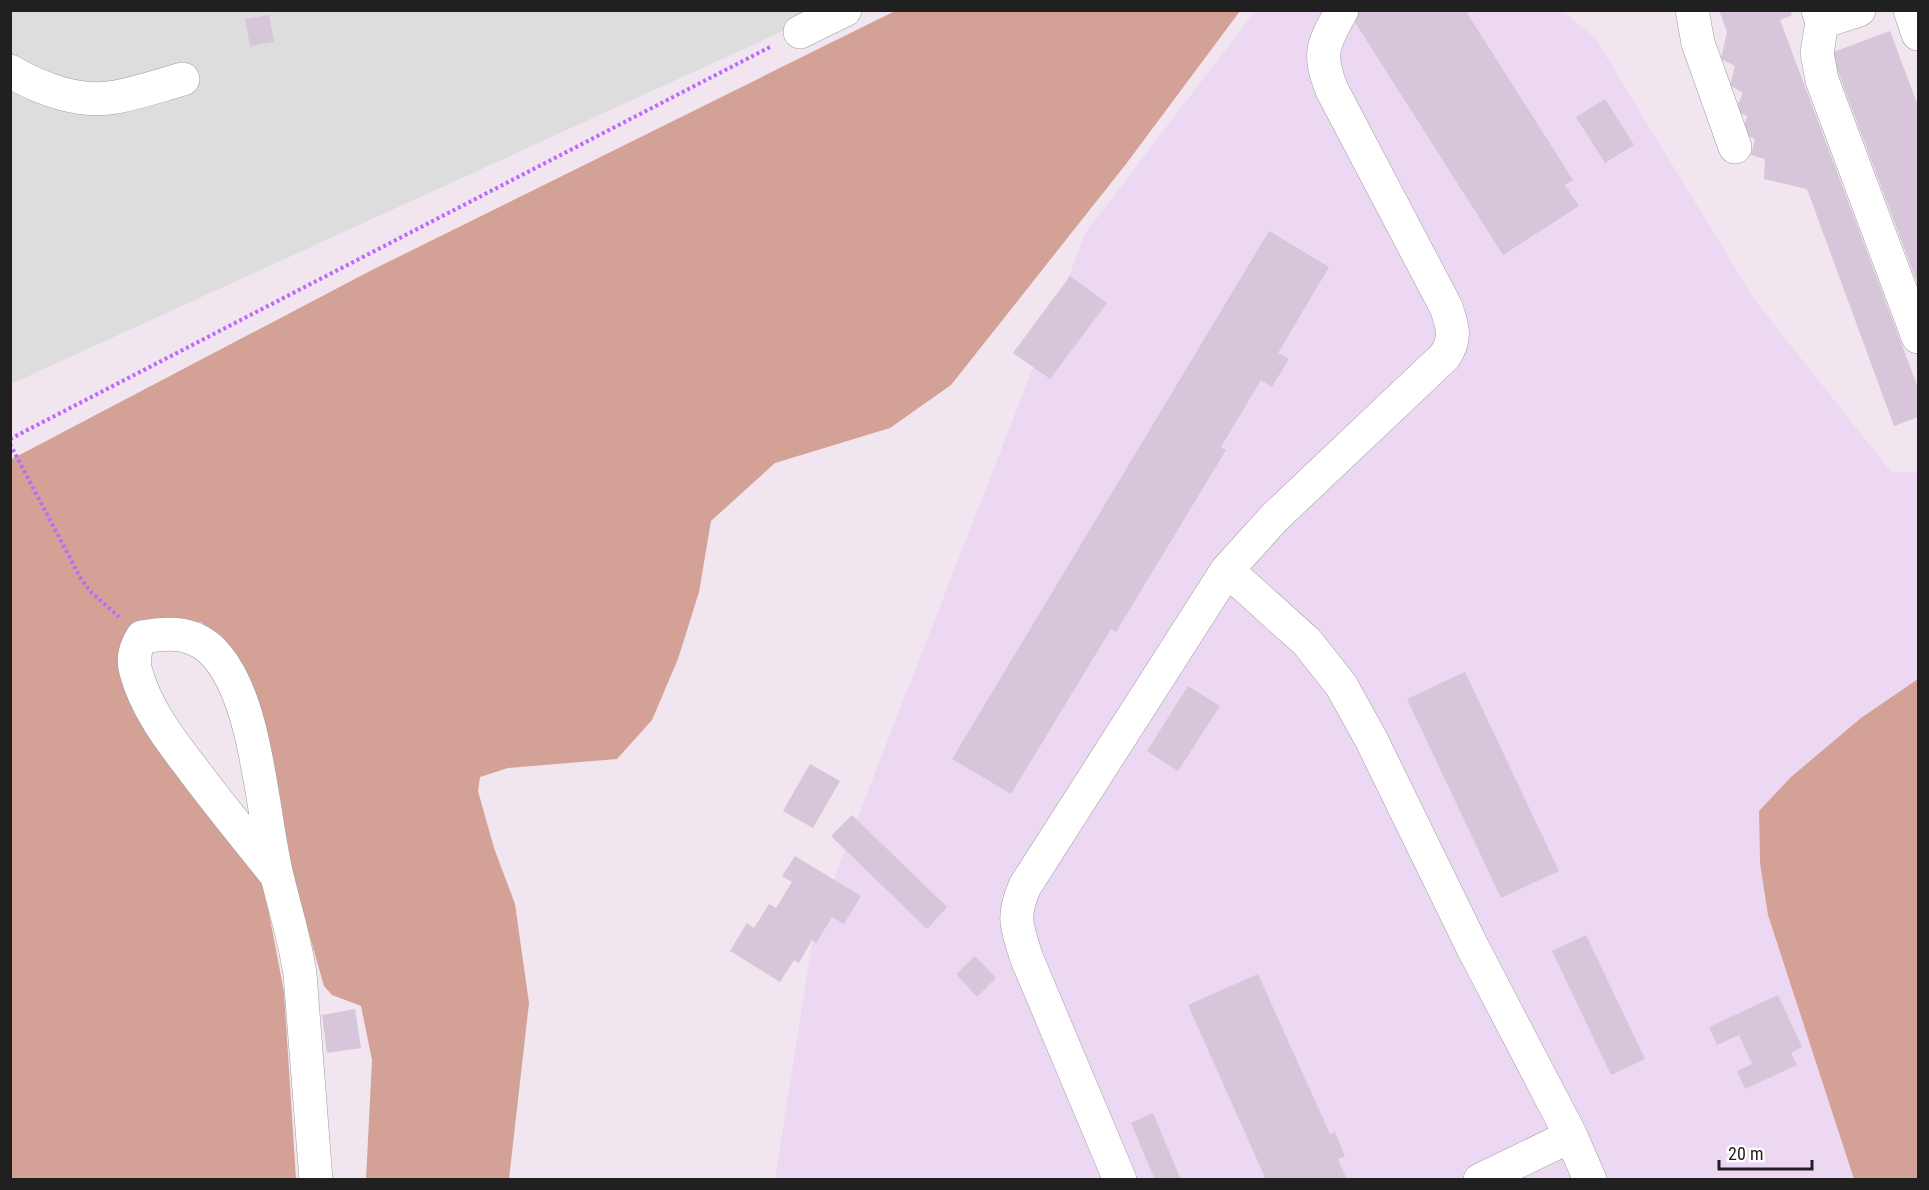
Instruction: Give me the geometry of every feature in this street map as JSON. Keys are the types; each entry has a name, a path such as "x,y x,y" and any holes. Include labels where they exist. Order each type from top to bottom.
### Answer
{"lane":[{"path":"800,32 845,10"},
{"path":"1119,1179 1027,959 1016,922 1017,904 1025,886 1227,570 1275,517 1444,357 1452,346 1453,326 1446,307 1332,90 1324,68 1322,56 1326,42 1342,10"},
{"path":"1692,10 1698,43 1735,147"},
{"path":"1859,10 1820,16 1817,53 1822,80 1918,337"},
{"path":"1910,10 1918,34"},
{"path":"10,71 33,84 91,99 114,98 183,79"},
{"path":"1227,570 1307,642 1341,685 1371,739 1473,948 1571,1136 1590,1179"},
{"path":"277,876 163,729 146,698 136,672 134,654 141,637 166,633 184,635 200,642 218,656 239,695 249,730 277,876 293,934 300,974 316,1179"},
{"path":"1480,1179 1571,1136"}],"path":[{"path":"10,439 800,32"},
{"path":"10,444 81,579 91,592 141,637"}],"shaded area":[{"path":"11,10 827,11 11,384"},
{"path":"895,11 1240,11 1126,164 951,385 890,428 775,463 711,521 699,592 678,659 652,720 617,759 508,768 480,777 478,791 494,848 515,904 529,1003 509,1179 366,1179 372,1060 361,1006 332,995 324,986 232,650 201,622 151,619 120,645 119,662 134,713 264,887 284,992 296,1179 11,1179 10,460 370,271"},
{"path":"1255,11 1563,11 1595,38 1754,299 1892,473 1918,471 1918,1179 775,1180 814,929 1086,232"},
{"path":"1918,679 1918,1179 1854,1179 1768,915 1760,863 1759,811 1791,777 1861,718"}],"building":[{"path":"1360,10 1465,10 1573,180 1565,185 1579,206 1503,255 1351,16"},
{"path":"1719,10 1790,10 1792,15 1780,20 1918,388 1918,417 1894,426 1807,189 1764,179 1765,159 1751,155 1755,139 1742,133 1747,116 1735,111 1743,93 1730,85 1735,66 1721,59 1727,32"},
{"path":"269,15 274,42 250,46 245,19"},
{"path":"1890,31 1918,106 1918,285 1831,53"},
{"path":"1605,99 1634,145 1605,163 1576,117"},
{"path":"1269,231 1329,267 1278,353 1289,359 1272,387 1261,380 1221,447 1226,450 1116,632 1111,629 1011,794 952,759"},
{"path":"1070,276 1107,303 1050,379 1013,353"},
{"path":"1465,672 1559,871 1501,898 1407,699"},
{"path":"1188,686 1220,706 1178,771 1147,751"},
{"path":"810,764 840,781 813,828 783,811"},
{"path":"852,815 947,907 927,929 831,836"},
{"path":"795,856 861,896 844,924 832,917 816,943 812,940 799,963 794,960 780,982 730,951 747,923 754,928 769,904 776,908 792,882 782,876"},
{"path":"1586,935 1645,1059 1611,1075 1552,951"},
{"path":"975,956 996,978 977,997 956,974"},
{"path":"1258,974 1330,1134 1335,1132 1345,1156 1338,1159 1347,1180 1266,1180 1188,1005"},
{"path":"1778,995 1802,1047 1791,1053 1797,1065 1745,1089 1737,1071 1752,1064 1739,1035 1717,1045 1709,1027"},
{"path":"355,1009 361,1048 327,1053 322,1015"},
{"path":"1153,1113 1181,1180 1155,1180 1131,1123"}]}
